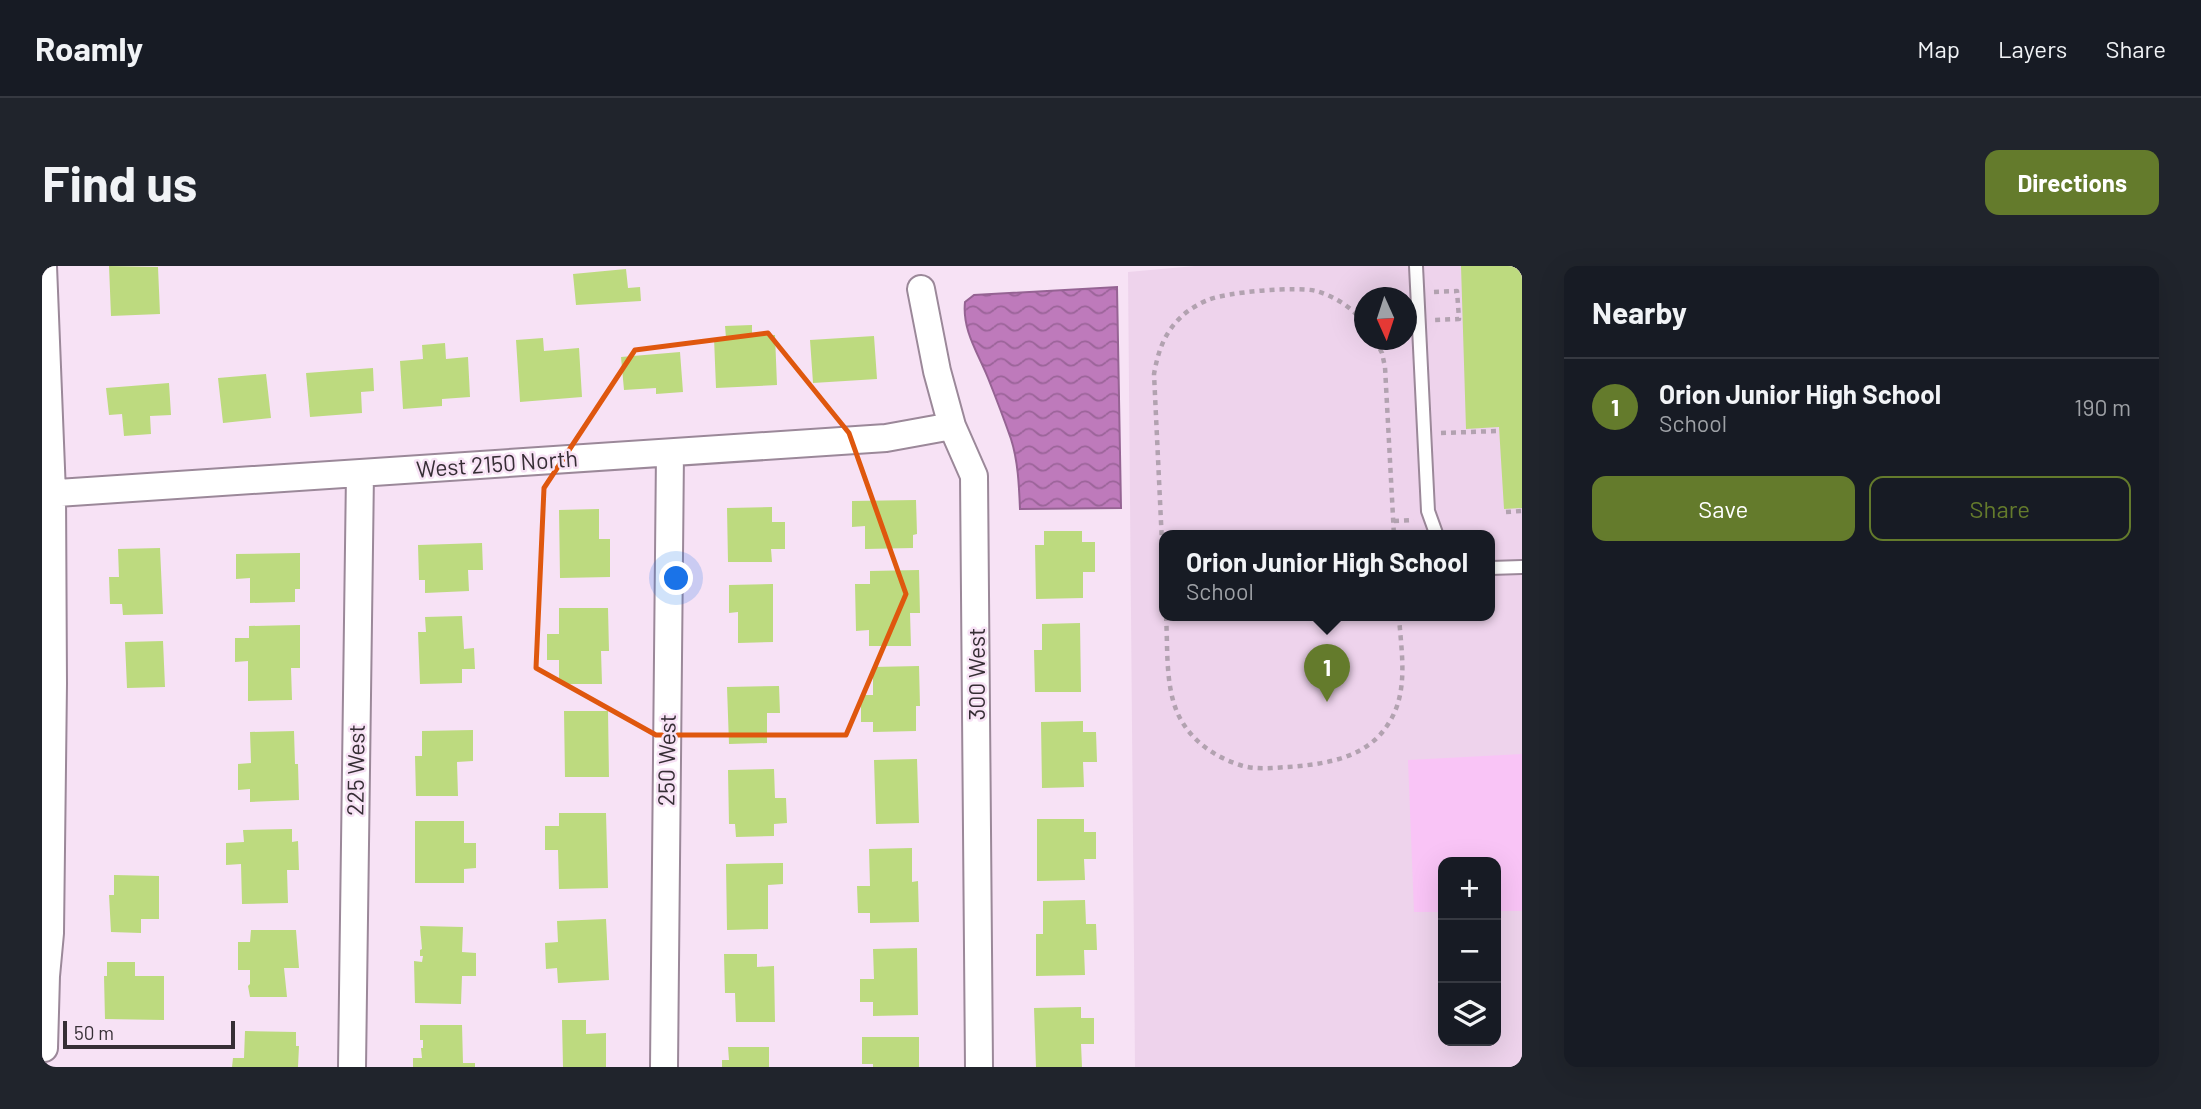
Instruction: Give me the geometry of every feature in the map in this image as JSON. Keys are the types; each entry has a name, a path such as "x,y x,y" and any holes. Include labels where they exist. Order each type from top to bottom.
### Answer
{"street":[{"path":"43,266 53,683 44,1048"},
{"name":"300 West","path":"921,289 937,371 952,426 974,476 979,1067"},
{"name":"West 2150 North","path":"47,494 886,438 952,426"},
{"name":"250 West","path":"664,1067 670,453"},
{"name":"225 West","path":"352,1067 360,473"}],"lane":[{"path":"1416,266 1428,511 1435,530"},
{"path":"1495,568 1522,567"}],"path":[{"path":"1161,530 1154,374 1158,351 1170,329 1183,315 1209,299 1224,295 1288,289 1314,290 1339,301 1354,312"},
{"path":"1427,292 1457,291 1459,319 1430,320"},
{"path":"1380,350 1385,367 1394,530"},
{"path":"1435,433 1499,431"},
{"path":"1506,512 1522,511"},
{"path":"1394,521 1418,520"},
{"path":"1166,621 1170,681 1176,710 1186,728 1199,744 1220,757 1242,766 1265,769 1320,765 1335,761 1358,753 1377,739 1391,721 1399,701 1402,673 1399,621"}],"highlighted area":[{"path":"768,333 849,433 906,594 846,735 656,735 536,668 544,488 635,350"}],"shaded area":[{"path":"1195,266 1522,266 1522,1067 1135,1067 1128,272"},
{"path":"1522,754 1522,911 1501,911 1501,857 1438,857 1438,912 1414,912 1408,760"}],"water":[{"path":"1117,287 1121,508 1020,509 1013,447 968,332 965,302 974,295"}],"building":[{"path":"109,266 158,267 160,314 111,316"},
{"path":"1461,266 1522,266 1522,508 1504,509 1499,427 1466,429"},
{"path":"626,269 628,288 640,287 641,301 576,305 573,274"},
{"path":"752,325 752,336 775,335 777,385 716,388 714,338 726,338 725,326"},
{"path":"874,336 877,379 813,383 810,340"},
{"path":"543,338 544,351 579,348 582,397 520,402 516,340"},
{"path":"445,343 446,359 468,357 470,397 442,399 442,406 403,409 400,361 423,359 422,345"},
{"path":"680,352 683,392 656,394 656,388 624,390 621,357"},
{"path":"373,368 374,391 361,392 362,413 310,417 306,373"},
{"path":"266,374 271,418 223,423 218,378"},
{"path":"169,383 171,415 150,416 151,434 124,436 122,414 109,415 106,388"},
{"path":"916,500 917,534 913,535 913,548 865,549 865,526 852,527 852,501"},
{"path":"772,507 772,522 785,522 785,549 771,549 772,562 728,562 727,508"},
{"path":"599,509 599,539 610,539 610,577 560,578 559,510"},
{"path":"1044,531 1082,531 1082,542 1095,542 1095,572 1083,572 1083,598 1036,599 1035,545 1044,545"},
{"path":"482,543 483,570 468,570 469,591 425,593 425,580 419,580 418,545"},
{"path":"160,548 163,614 123,615 122,604 110,604 109,577 119,577 118,549"},
{"path":"300,553 300,589 295,589 295,602 250,603 250,578 236,579 236,554"},
{"path":"919,570 920,613 910,613 911,646 869,646 869,630 856,631 855,584 870,584 870,571"},
{"path":"773,584 773,642 738,643 738,612 729,613 729,585"},
{"path":"559,608 608,608 609,651 601,651 602,684 559,684 559,660 547,660 547,634 559,634"},
{"path":"462,616 464,649 474,648 475,669 462,669 462,683 420,684 418,632 426,632 425,617"},
{"path":"1080,623 1081,692 1035,692 1034,650 1042,650 1042,624"},
{"path":"300,625 300,668 291,668 292,700 248,701 248,661 235,662 235,638 249,638 249,626"},
{"path":"163,641 165,687 127,688 125,642"},
{"path":"919,666 920,706 916,706 916,731 873,732 873,722 861,722 861,695 873,695 873,667"},
{"path":"779,686 780,713 767,713 767,743 729,744 727,687"},
{"path":"564,711 608,711 609,777 565,777"},
{"path":"1083,721 1083,732 1096,732 1097,762 1083,762 1084,787 1042,788 1041,722"},
{"path":"473,730 473,761 457,762 458,796 416,796 415,756 422,756 422,731"},
{"path":"294,731 299,800 250,802 250,789 238,790 238,764 251,763 250,732"},
{"path":"917,759 919,823 876,824 874,760"},
{"path":"774,769 775,798 786,798 787,823 774,824 774,836 736,837 735,824 729,824 728,770"},
{"path":"559,813 606,813 608,888 559,889 558,850 545,850 545,826 559,826"},
{"path":"1037,819 1084,819 1084,832 1096,832 1096,859 1084,859 1085,880 1037,881"},
{"path":"415,821 464,821 464,843 476,843 476,868 464,869 464,883 415,883"},
{"path":"292,829 292,842 298,841 299,870 287,870 288,903 242,904 241,864 226,865 226,843 244,842 243,830"},
{"path":"912,848 912,882 918,881 919,922 870,923 870,913 858,913 857,886 870,886 869,849"},
{"path":"783,863 783,884 768,885 768,929 727,930 726,864"},
{"path":"114,875 159,876 159,919 141,919 141,933 111,932 109,895 114,895"},
{"path":"1085,900 1086,924 1096,924 1097,950 1084,950 1085,975 1036,976 1036,934 1043,934 1043,901"},
{"path":"606,919 609,980 558,983 557,968 546,969 545,943 558,942 557,921"},
{"path":"420,926 463,927 462,952 476,953 476,976 462,976 461,1004 415,1003 414,961 422,962 423,956 420,956"},
{"path":"251,930 296,930 299,968 284,968 287,997 250,997 250,970 238,970 238,942 250,942"},
{"path":"917,948 918,1015 873,1016 873,1002 860,1002 860,979 874,979 873,949"},
{"path":"724,954 757,954 757,967 774,966 775,1022 736,1022 735,993 725,993"},
{"path":"107,962 135,962 135,976 164,976 164,1020 105,1019 104,976 107,976"},
{"path":"1081,1007 1081,1018 1094,1018 1094,1044 1081,1044 1082,1067 1036,1067 1034,1008"},
{"path":"562,1020 586,1020 586,1034 606,1033 606,1067 563,1067"},
{"path":"420,1025 462,1025 463,1063 475,1063 475,1067 413,1067 413,1058 422,1058"},
{"path":"245,1031 296,1032 296,1046 299,1046 298,1067 232,1067 233,1058 244,1058"},
{"path":"862,1037 919,1037 919,1067 873,1067 873,1064 862,1064"},
{"path":"728,1047 769,1047 769,1067 722,1067 722,1060 729,1060"}],"place":[{"name":"Orion Junior High School","path":"1327,702"}]}
